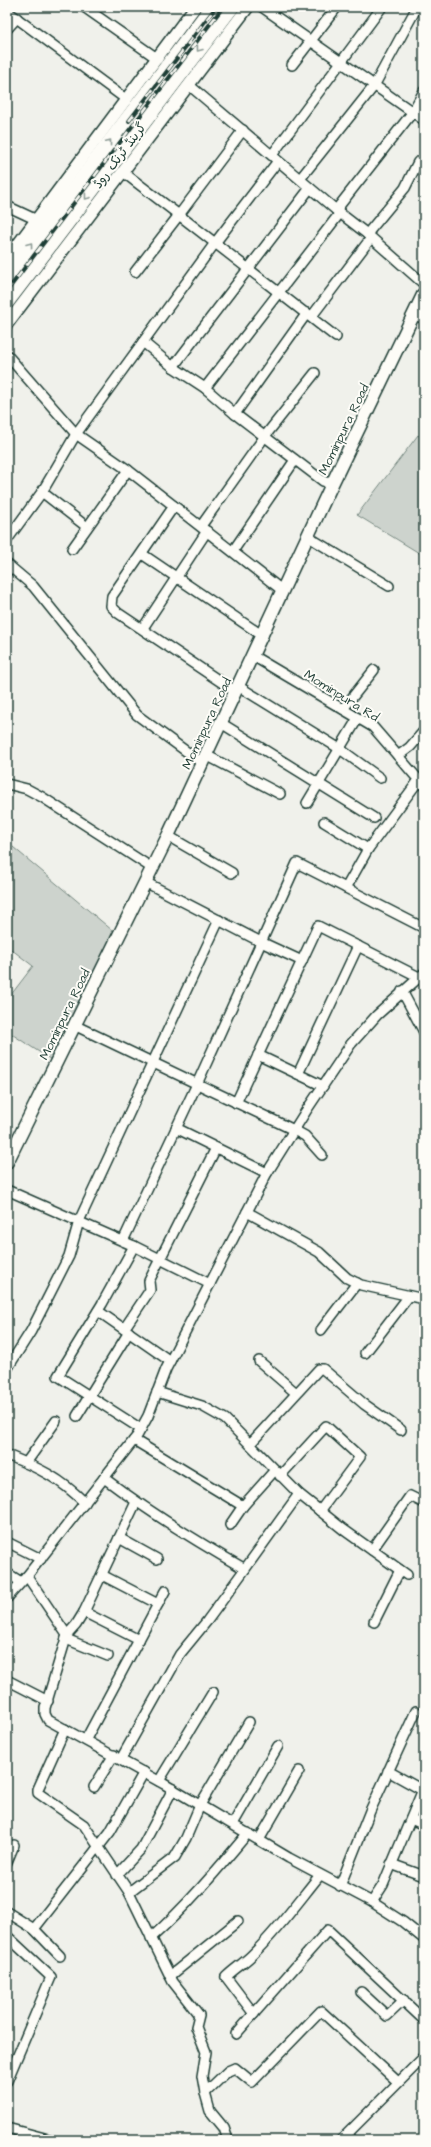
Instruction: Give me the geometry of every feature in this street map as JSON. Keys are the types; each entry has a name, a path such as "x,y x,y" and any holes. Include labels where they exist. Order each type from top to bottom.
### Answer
{"main road":[{"name":"گرینڈ ٹرنک روڈ","path":"7,277 212,7"},
{"name":"گرینڈ ٹرنک روڈ","path":"7,302 232,7"},
{"path":"198,26 210,35"},
{"name":"Mominpura Road","path":"7,1162 168,836 332,484 419,316 424,293"}],"street":[{"path":"84,7 158,59"},
{"path":"7,259 158,59 195,7"},
{"path":"7,324 248,7"},
{"path":"262,7 412,114 424,120"},
{"path":"292,65 337,7"},
{"path":"7,540 42,492 76,434 215,243 382,7"},
{"path":"300,179 374,86 417,7"},
{"path":"7,11 127,100"},
{"path":"7,29 17,18"},
{"path":"189,85 424,284"},
{"path":"205,388 279,293 412,114 424,91"},
{"path":"135,272 243,130"},
{"path":"236,414 405,188 418,162"},
{"path":"123,172 279,293 310,315 336,337"},
{"path":"173,367 310,188"},
{"path":"7,206 37,220"},
{"path":"143,342 173,367 205,388 295,460 323,481 332,484"},
{"path":"7,355 76,434 128,470 283,591"},
{"path":"143,628 177,577 204,529 265,436 315,373"},
{"path":"233,551 295,460"},
{"path":"72,548 128,470"},
{"path":"42,492 87,527"},
{"path":"174,506 110,601 114,609 237,689 340,749 380,778"},
{"path":"308,536 389,586"},
{"path":"142,554 262,636"},
{"path":"7,564 33,586 137,715 204,759 280,794"},
{"name":"Mominpura Rd","path":"253,656 374,727 421,783"},
{"path":"343,709 374,670"},
{"path":"307,803 358,718"},
{"path":"221,723 374,818"},
{"path":"398,756 410,747 424,731"},
{"path":"346,888 368,849 421,783"},
{"path":"7,784 27,789 42,797 152,868"},
{"path":"324,822 368,849"},
{"path":"168,836 232,873"},
{"path":"123,1240 197,1084 297,863 424,928"},
{"path":"145,882 261,942 302,961"},
{"path":"7,1369 31,1331 69,1256 80,1221 219,920"},
{"path":"7,1598 41,1559 134,1440 170,1362 267,1173 322,1086 351,1044 377,1015 402,991 422,975 318,926 236,1103"},
{"path":"298,1074 358,946"},
{"path":"402,991 424,1032"},
{"path":"74,1025 294,1130 305,1136 322,1155"},
{"path":"258,1055 322,1086"},
{"path":"176,1128 267,1173"},
{"path":"77,1416 90,1397 150,1290 149,1281 216,1148"},
{"path":"7,1190 123,1240 210,1284"},
{"path":"247,1212 319,1252 347,1278 356,1283 424,1299"},
{"path":"134,1246 98,1310 58,1376 140,1429"},
{"path":"321,1330 356,1283"},
{"path":"365,1353 409,1296"},
{"path":"98,1310 170,1362"},
{"path":"259,1360 296,1393"},
{"path":"250,1444 315,1372 323,1370 364,1404 401,1430"},
{"path":"157,1392 215,1412 225,1419 299,1494 404,1573 374,1622"},
{"path":"26,1463 56,1421"},
{"path":"230,1525 243,1506 326,1426 360,1457 320,1511"},
{"path":"134,1440 243,1506"},
{"path":"7,1455 26,1463 66,1484 85,1502"},
{"path":"104,1478 136,1502 201,1544 244,1568"},
{"path":"94,1787 118,1757 180,1654 207,1621 299,1494"},
{"path":"372,1550 410,1496 423,1500"},
{"path":"136,1502 84,1612 67,1637 48,1700 45,1714 48,1720 86,1739 320,1875 372,1902 403,1922 424,1939"},
{"path":"119,1538 157,1559"},
{"path":"7,1542 41,1559"},
{"path":"7,1573 24,1579 67,1637 108,1656"},
{"path":"102,1575 158,1604"},
{"path":"86,1739 165,1591"},
{"path":"84,1612 139,1640"},
{"path":"7,1680 48,1700"},
{"path":"159,1781 213,1692"},
{"path":"340,1886 370,1811 416,1711"},
{"path":"129,1892 175,1857 186,1838 200,1805 249,1722"},
{"path":"65,1729 38,1789 38,1793 84,1825 129,1892 170,1976 199,2015 196,2028 206,2052 202,2076 205,2093 210,2111 224,2128 228,2140"},
{"path":"233,1824 278,1746"},
{"path":"259,1840 299,1771"},
{"path":"372,1902 383,1885 423,1789 388,1771"},
{"path":"34,1929 110,1832 144,1772"},
{"path":"118,1875 140,1849 173,1789"},
{"path":"411,1819 424,1825"},
{"path":"151,1938 203,1886 248,1833"},
{"path":"7,1862 14,1845"},
{"path":"391,1864 424,1876"},
{"path":"254,2014 226,1978 250,1957 272,1934 320,1875"},
{"path":"7,1912 34,1929 60,1956"},
{"path":"170,1976 238,1922"},
{"path":"236,2034 328,1930 424,2020"},
{"path":"7,1936 51,1977 7,2081"},
{"path":"361,1992 388,2016 404,2000"},
{"path":"205,2093 228,2071 235,2068 252,2082 321,2011 398,2082"},
{"path":"341,2140 424,2057"},
{"path":"7,2128 52,2140"}],"shaded area":[{"path":"418,435 424,440 424,556 357,515"},
{"path":"7,842 119,936 56,1063 7,1031 7,1000 33,966 7,946"}],"railway":[{"path":"129,121 216,7"},
{"path":"7,291 223,7"}]}
